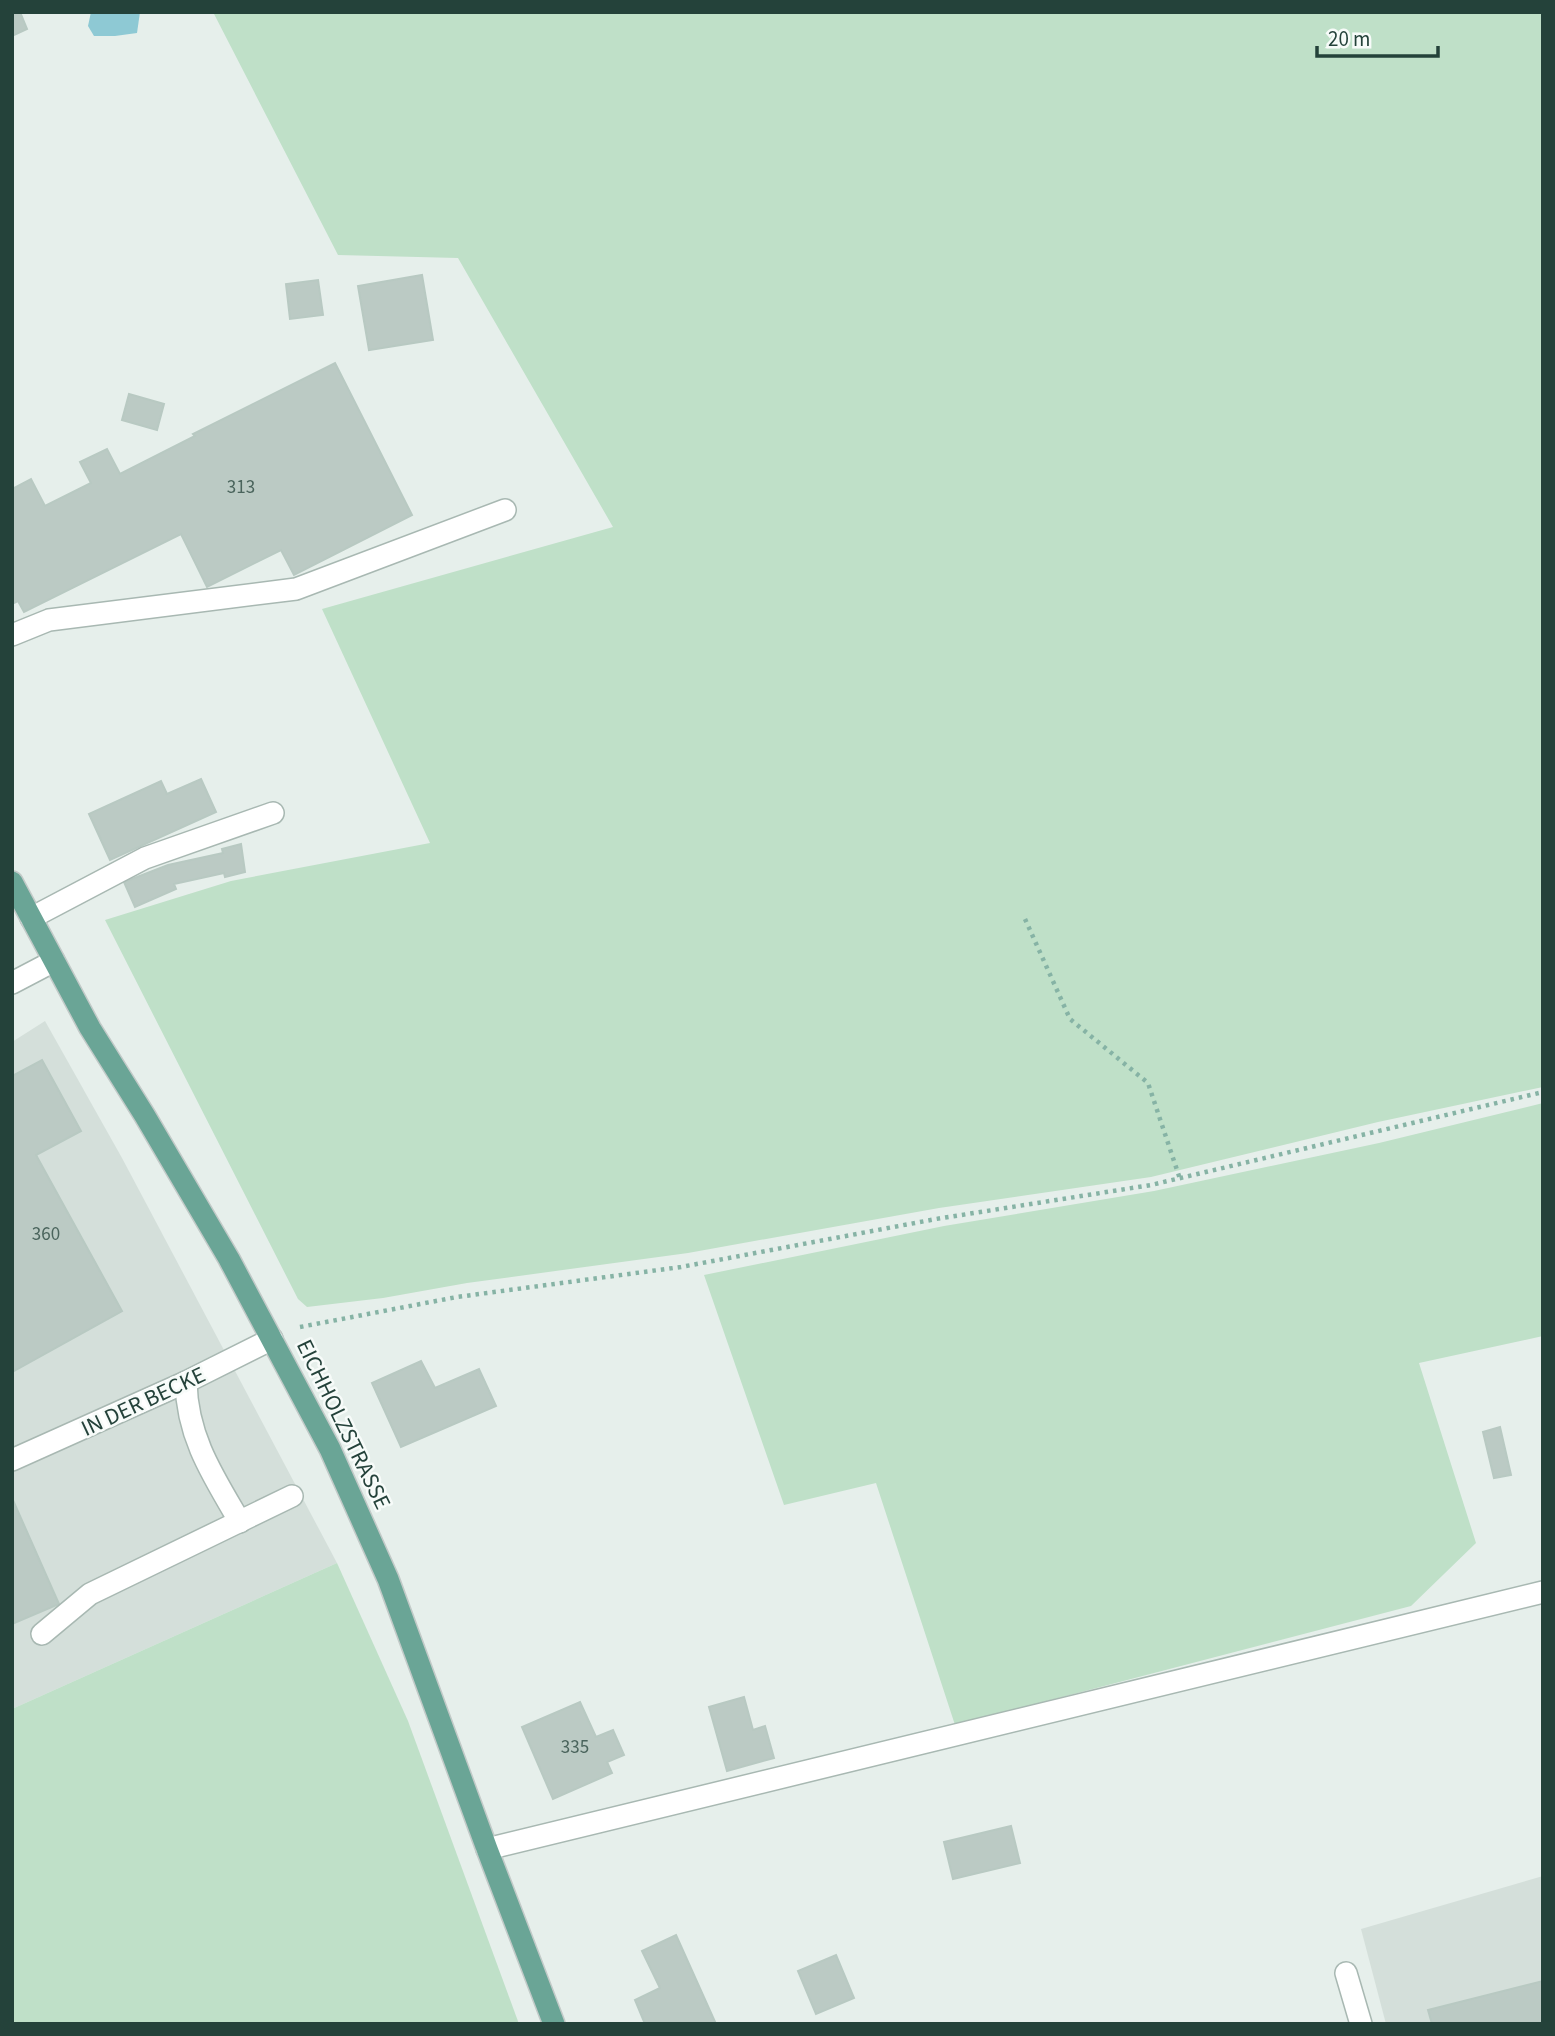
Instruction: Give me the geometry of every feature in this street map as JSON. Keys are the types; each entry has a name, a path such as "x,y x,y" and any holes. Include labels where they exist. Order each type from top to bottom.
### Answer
{"main road":[{"name":"EICHHOLZSTRASSE","path":"12,882 90,1028 229,1259 330,1449 388,1579 554,2024"}],"street":[{"path":"12,635 49,620 296,589 505,510"},
{"path":"31,918 145,858 272,813"},
{"path":"12,983 54,961"},
{"name":"IN DER BECKE","path":"12,1460 186,1382 272,1339"},
{"path":"186,1382 186,1406 201,1455 240,1522"},
{"path":"42,1634 90,1594 292,1496"},
{"path":"487,1849 1543,1592"},
{"path":"1346,1973 1361,2024"}],"path":[{"path":"1025,919 1070,1019 1148,1083 1180,1179"},
{"path":"272,1339 307,1324 457,1297 681,1267 936,1219 1180,1179 1543,1092"}],"shaded area":[{"path":"45,1021 122,1158 337,1563 12,1709 12,1042"},
{"path":"1543,1876 1543,2024 1386,2024 1361,1929"}],"green space":[{"path":"213,12 1543,12 1543,1087 1378,1122 1151,1177 939,1208 688,1253 307,1307 298,1299 105,920 231,881 430,843 322,609 613,527 458,258 338,255"},
{"path":"1543,1103 1543,1336 1419,1363 1476,1543 1411,1606 955,1725 876,1483 784,1505 704,1275 944,1226 1154,1191 1379,1143"},
{"path":"337,1563 408,1721 519,2024 12,2024 12,1709"}],"water":[{"path":"91,12 140,12 137,33 94,36 88,26"}],"building":[{"path":"12,12 20,12 27,29 12,36"},
{"path":"422,275 433,340 369,350 358,286"},
{"path":"318,280 323,315 290,319 286,284"},
{"path":"335,363 412,515 294,575 281,550 207,587 181,534 24,612 18,601 12,604 12,489 31,479 45,506 91,483 80,462 107,449 120,474"},
{"path":"129,394 164,404 157,430 122,420"},
{"path":"201,779 216,812 110,860 89,814 161,781 167,794"},
{"path":"241,844 245,872 225,877 224,873 174,884 176,889 135,907 124,882 168,865 223,853 222,849"},
{"path":"42,1060 81,1131 36,1155 122,1311 12,1372 12,1076"},
{"path":"421,1361 435,1388 479,1369 496,1406 401,1447 372,1383"},
{"path":"1500,1427 1511,1475 1494,1478 1483,1432"},
{"path":"12,1498 59,1604 12,1624"},
{"path":"744,1697 753,1730 765,1726 774,1758 727,1771 709,1707"},
{"path":"580,1702 596,1737 613,1730 624,1755 607,1762 612,1773 553,1799 522,1727"},
{"path":"1011,1826 1020,1863 953,1879 944,1842"},
{"path":"676,1935 716,2024 645,2024 635,2000 660,1988 642,1951"},
{"path":"836,1955 854,1998 816,2014 798,1971"},
{"path":"1543,1981 1543,2024 1432,2024 1428,2010"}]}
